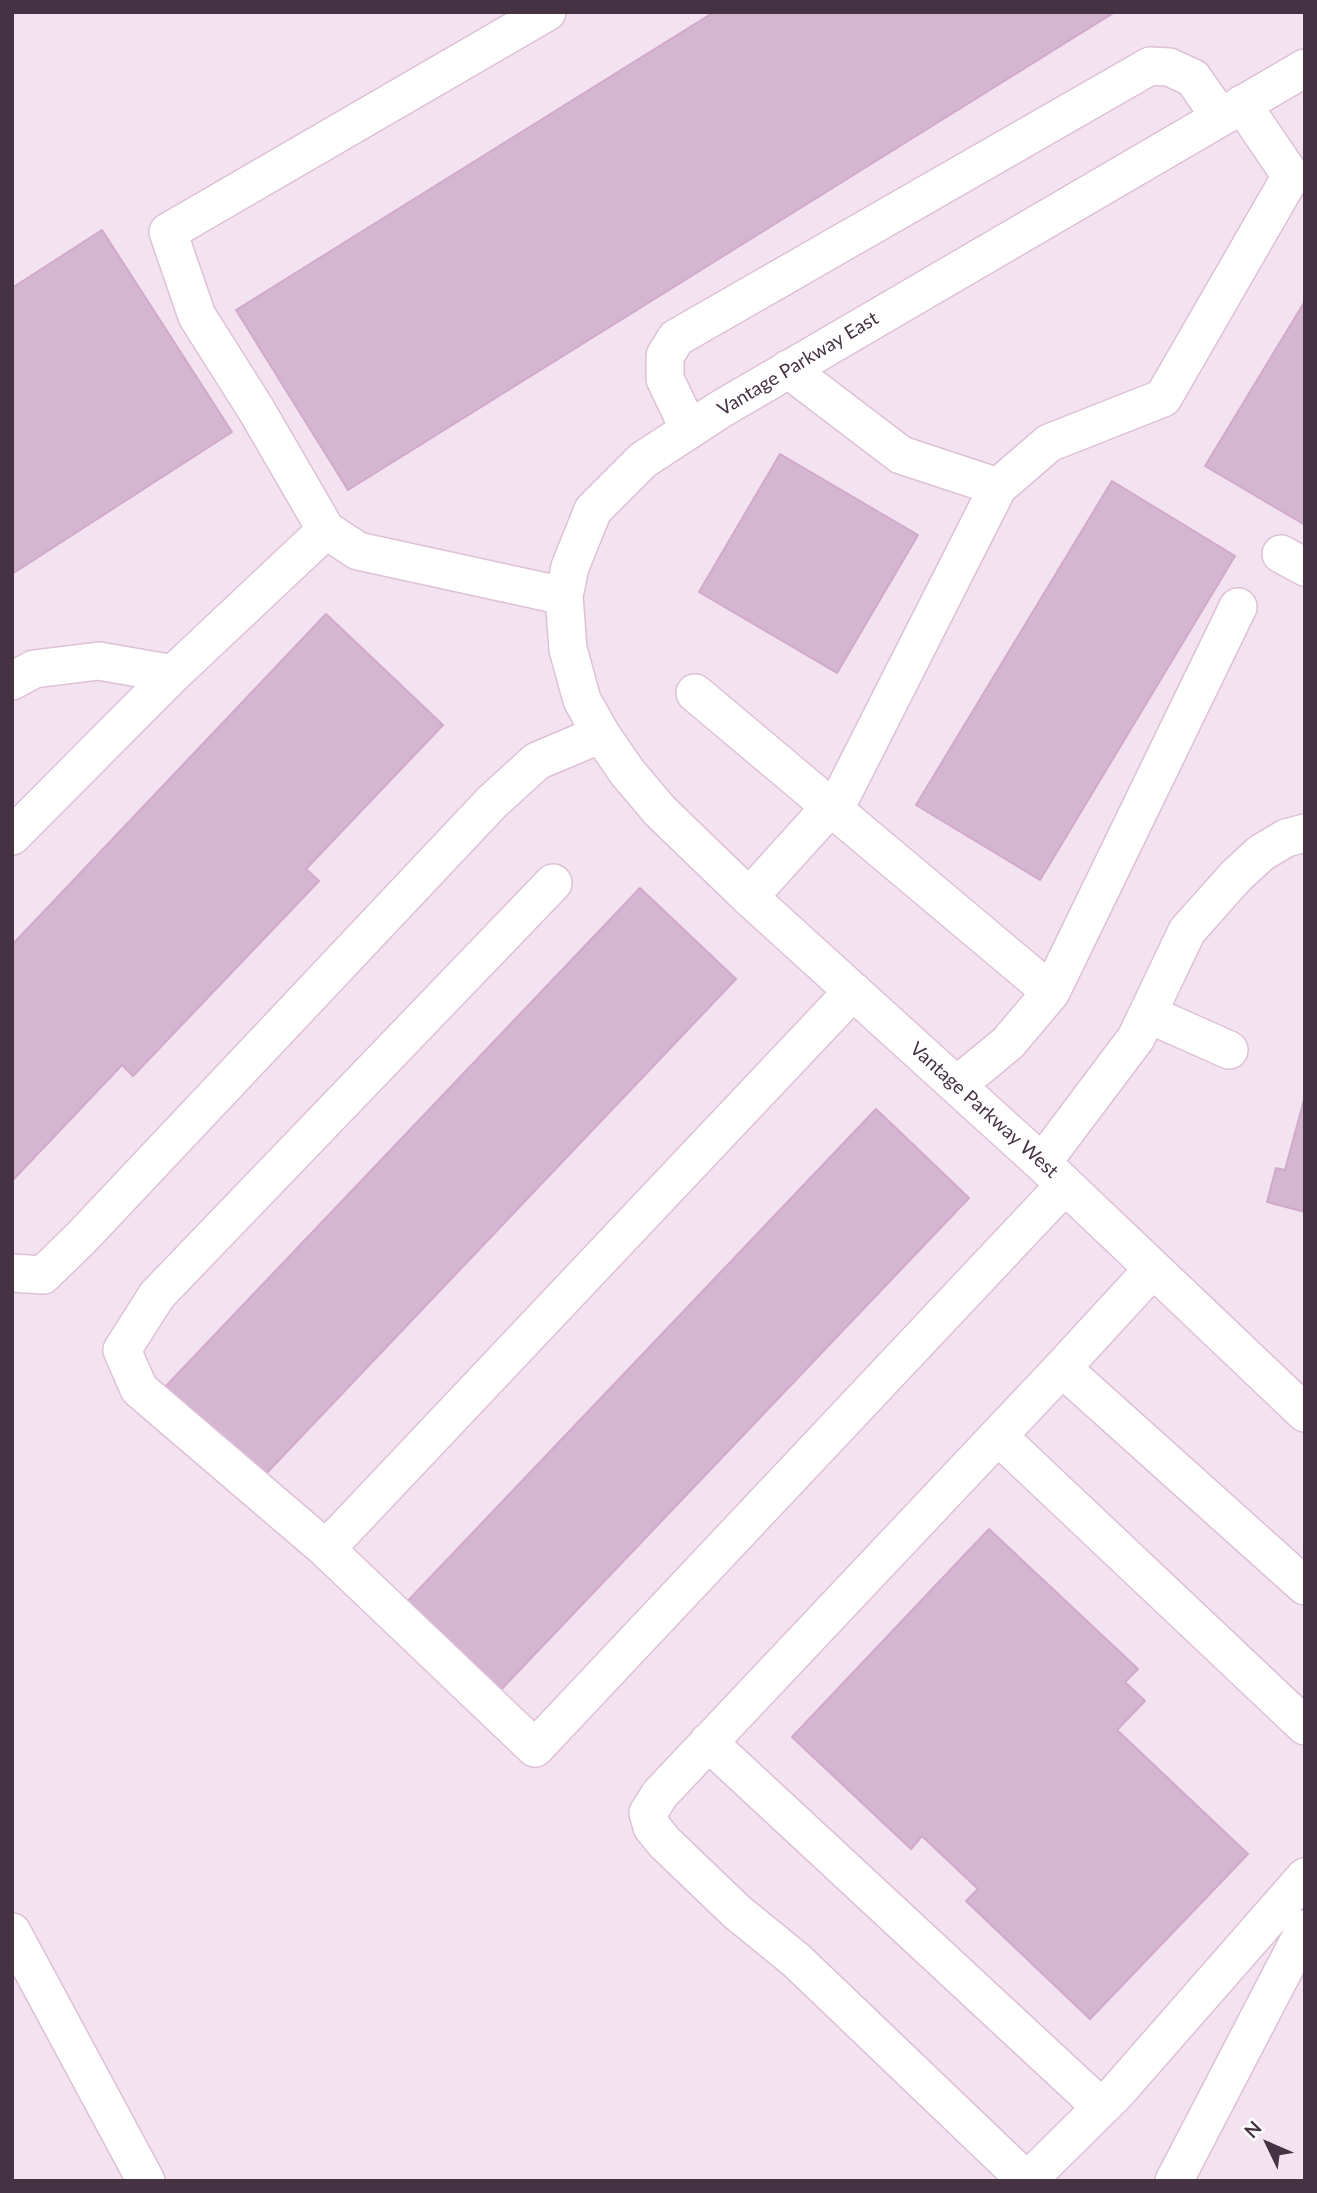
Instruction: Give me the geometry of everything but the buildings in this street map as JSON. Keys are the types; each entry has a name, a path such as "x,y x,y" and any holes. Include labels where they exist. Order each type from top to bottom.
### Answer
{"street":[{"path":"547,12 167,232 197,316 257,411 326,530 358,551 564,596"},
{"path":"689,429 666,379 665,356 676,338 1150,66 1169,67 1193,78 1298,170 1163,398 1049,443 998,487 843,793 749,897"},
{"name":"Vantage Parkway East","path":"660,811 627,772 601,734 582,700 568,649 564,596 570,567 593,509 643,460 689,429 1305,68"},
{"path":"788,369 901,455 998,487"},
{"path":"12,836 173,674 326,530"},
{"path":"957,1085 1008,1043 1051,992 1238,607"},
{"path":"12,681 34,669 99,661 173,674"},
{"path":"695,693 1051,992"},
{"path":"12,1273 43,1275 82,1237 492,802 537,761 601,734"},
{"name":"Vantage Parkway West","path":"660,811 749,897 1054,1174 1305,1413"},
{"path":"553,883 157,1295 122,1350 139,1389 327,1549 535,1748 1054,1174 1136,1038 1187,930 1261,853 1286,838 1305,833"},
{"path":"327,1549 853,991"},
{"path":"1148,1014 1229,1050"},
{"path":"1153,1269 708,1742 660,1794 648,1813 652,1827 664,1842 737,1912 796,1960 1027,2181 1116,2093 1305,1877"},
{"path":"1062,1368 1305,1586"},
{"path":"998,1436 1305,1726"},
{"path":"708,1742 1101,2107"},
{"path":"1174,2181 1305,1928"},
{"path":"12,1932 146,2181"}]}
